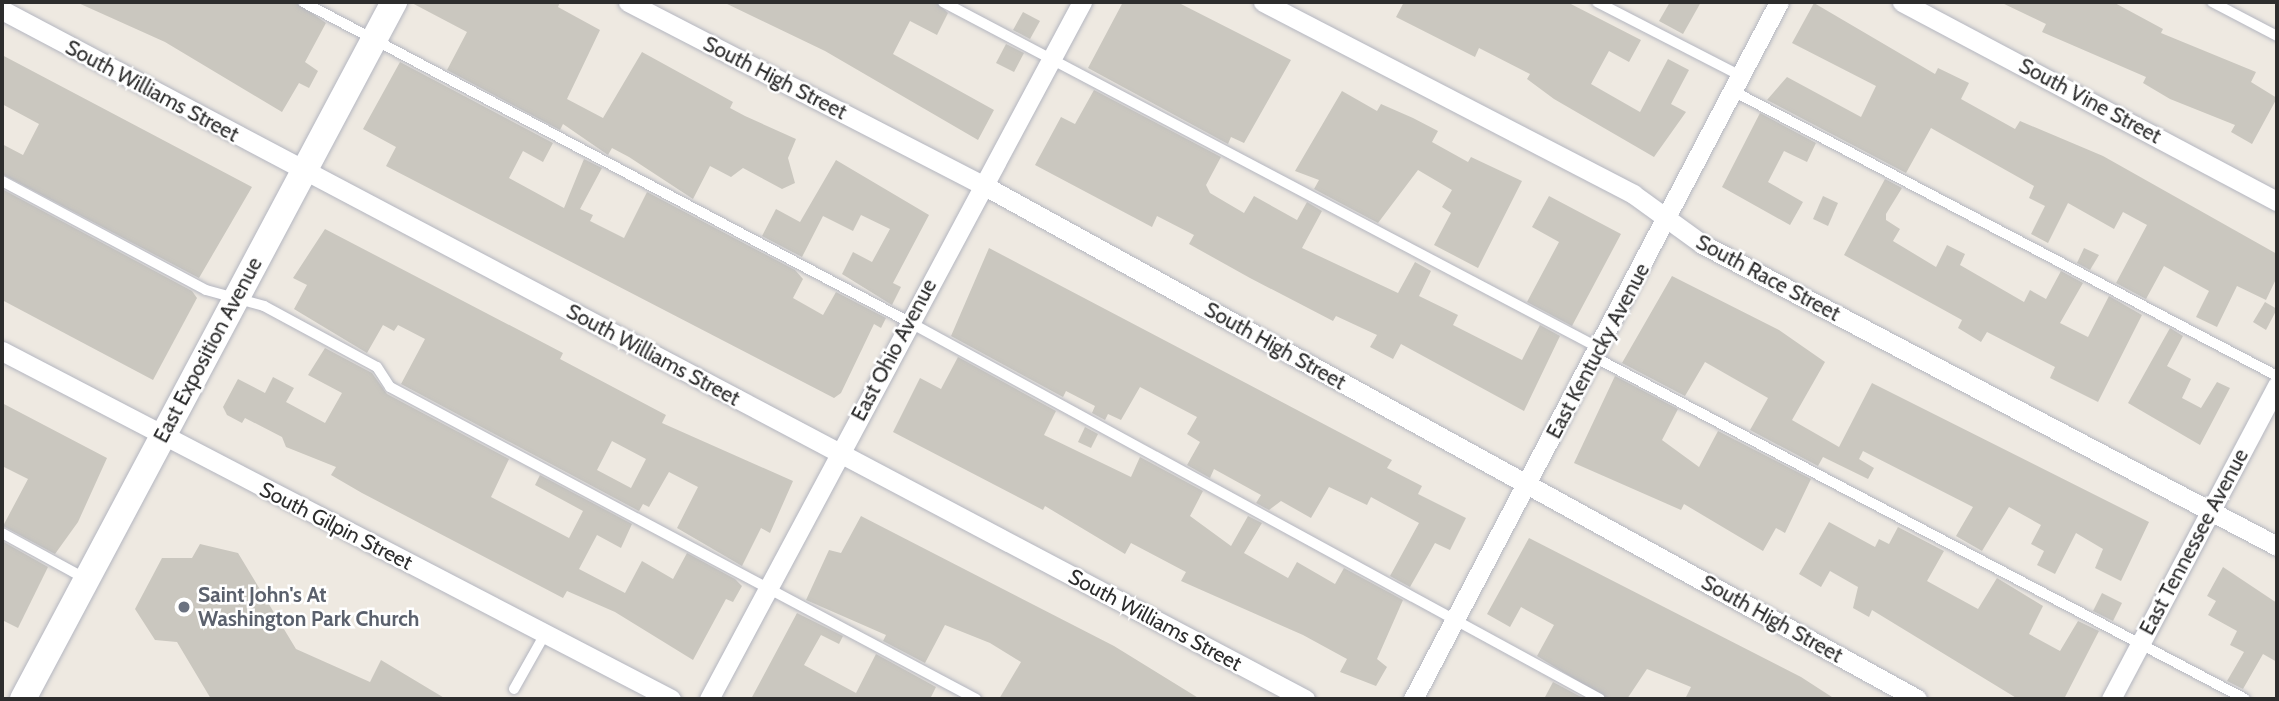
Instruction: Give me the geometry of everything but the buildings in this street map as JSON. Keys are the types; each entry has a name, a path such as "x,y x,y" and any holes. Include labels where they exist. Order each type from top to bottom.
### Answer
{"street":[{"name":"East Exposition Avenue","path":"23,699 394,2"},
{"name":"South High Street","path":"628,2 983,185 1917,699"},
{"name":"East Ohio Avenue","path":"709,699 1082,2"},
{"name":"South Race Street","path":"1264,2 1633,194 1702,244 2277,546"},
{"name":"East Kentucky Avenue","path":"1413,699 1779,2"},
{"name":"South Vine Street","path":"1902,2 2277,201"},
{"name":"South Williams Street","path":"2,10 303,172 1305,699"},
{"name":"South Gilpin Street","path":"2,351 162,437 671,699"},
{"name":"East Tennessee Avenue","path":"2111,699 2277,385"}],"lane":[{"path":"303,2 909,322 1600,699"},
{"path":"943,2 2245,699"},
{"path":"1597,2 1737,83 2277,376"},
{"path":"2212,2 2277,36"},
{"path":"2,181 206,290 264,306 377,367 390,387 766,590 976,699"},
{"path":"2,533 87,579"},
{"path":"514,689 545,634"}],"place":[{"name":"Saint John's At Washington Park Church","path":"184,607"}]}
